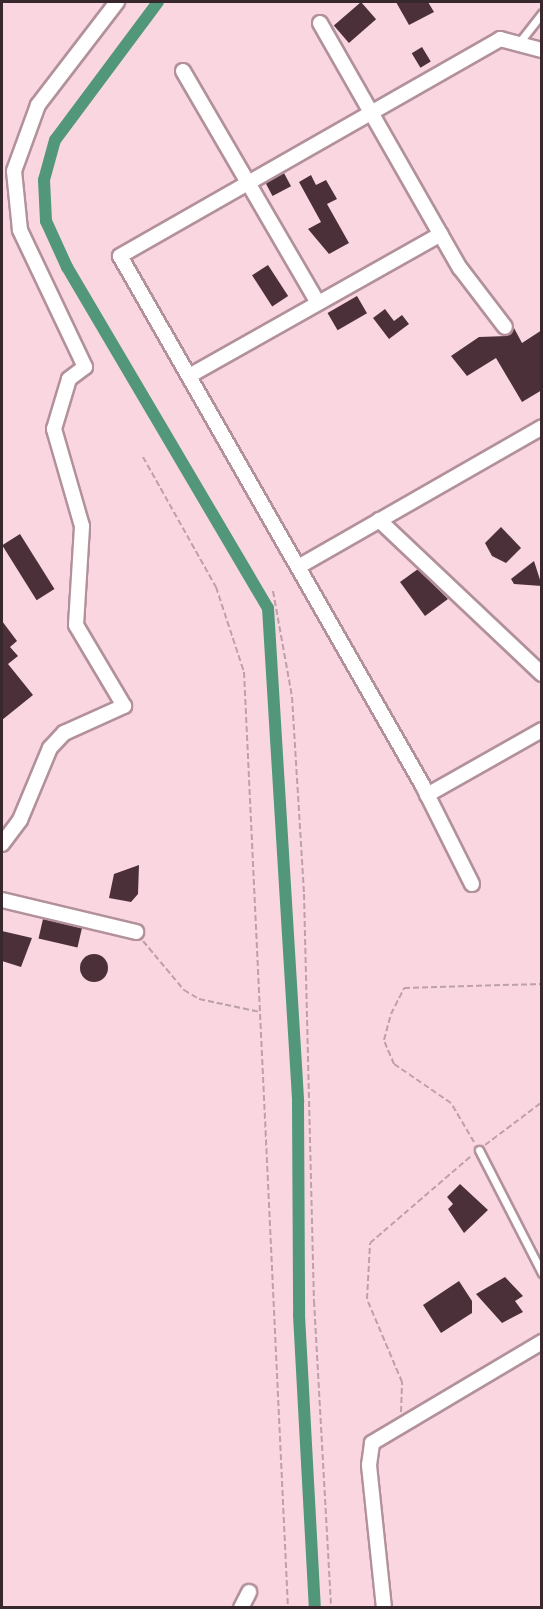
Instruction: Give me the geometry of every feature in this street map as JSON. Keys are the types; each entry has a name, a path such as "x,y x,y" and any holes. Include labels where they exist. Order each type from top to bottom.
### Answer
{"street":[{"path":"2,844 20,820 50,748 64,733 124,706 76,625 82,526 54,429 69,379 85,367 20,230 14,171 38,105 117,2"},
{"path":"320,23 441,234 505,327"},
{"path":"472,884 427,795 120,256 500,39 542,51"},
{"path":"183,71 318,303"},
{"path":"189,376 441,234"},
{"path":"298,567 542,427"},
{"path":"379,520 542,674"},
{"path":"427,795 542,730"},
{"path":"2,900 136,932"},
{"path":"384,1608 368,1453 380,1434 542,1342"},
{"path":"241,1608 249,1592"}],"lane":[{"path":"518,44 542,13"},
{"path":"478,1150 542,1273"}],"path":[{"path":"143,457 216,587 244,672 288,1608"},
{"path":"273,591 292,697 304,894 314,1301 331,1608"},
{"path":"136,932 184,990 199,999 260,1012"},
{"path":"478,1150 451,1103 394,1064 384,1040 391,1014 404,988 542,984"},
{"path":"401,1421 402,1382 367,1299 370,1242 478,1150 542,1102"}],"building":[{"path":"361,2 376,19 349,43 334,26"},
{"path":"396,2 428,2 434,12 409,25"},
{"path":"422,47 431,62 420,68 412,53"},
{"path":"284,173 291,186 273,196 265,183"},
{"path":"311,175 316,185 326,180 337,199 327,204 349,243 329,254 308,229 321,222 299,182"},
{"path":"268,265 288,296 272,306 252,275"},
{"path":"357,296 367,313 338,330 328,313"},
{"path":"385,309 394,321 402,315 409,324 389,339 373,318"},
{"path":"514,328 522,343 542,330 542,390 522,402 496,358 467,376 451,356 479,337 507,336"},
{"path":"501,527 521,548 506,563 492,556 485,543"},
{"path":"20,534 54,589 37,600 2,545"},
{"path":"534,561 542,586 514,584 511,579"},
{"path":"418,569 448,599 425,616 400,582"},
{"path":"2,621 17,641 10,647 18,656 8,664 33,695 2,720"},
{"path":"139,865 138,894 131,902 109,898 114,874"},
{"path":"43,919 82,928 77,947 39,938"},
{"path":"2,931 32,938 21,967 2,961"},
{"path":"94,954 104,958 108,968 104,978 94,982 84,978 80,968 84,958"},
{"path":"460,1184 488,1210 464,1233 448,1209 453,1204 447,1197"},
{"path":"505,1277 523,1296 515,1301 523,1312 502,1323 476,1294"},
{"path":"459,1281 472,1301 472,1313 441,1333 423,1305"}],"waterway":[{"path":"158,2 55,140 44,180 46,221 67,267 268,608 298,1102 299,1315 315,1608"}]}
